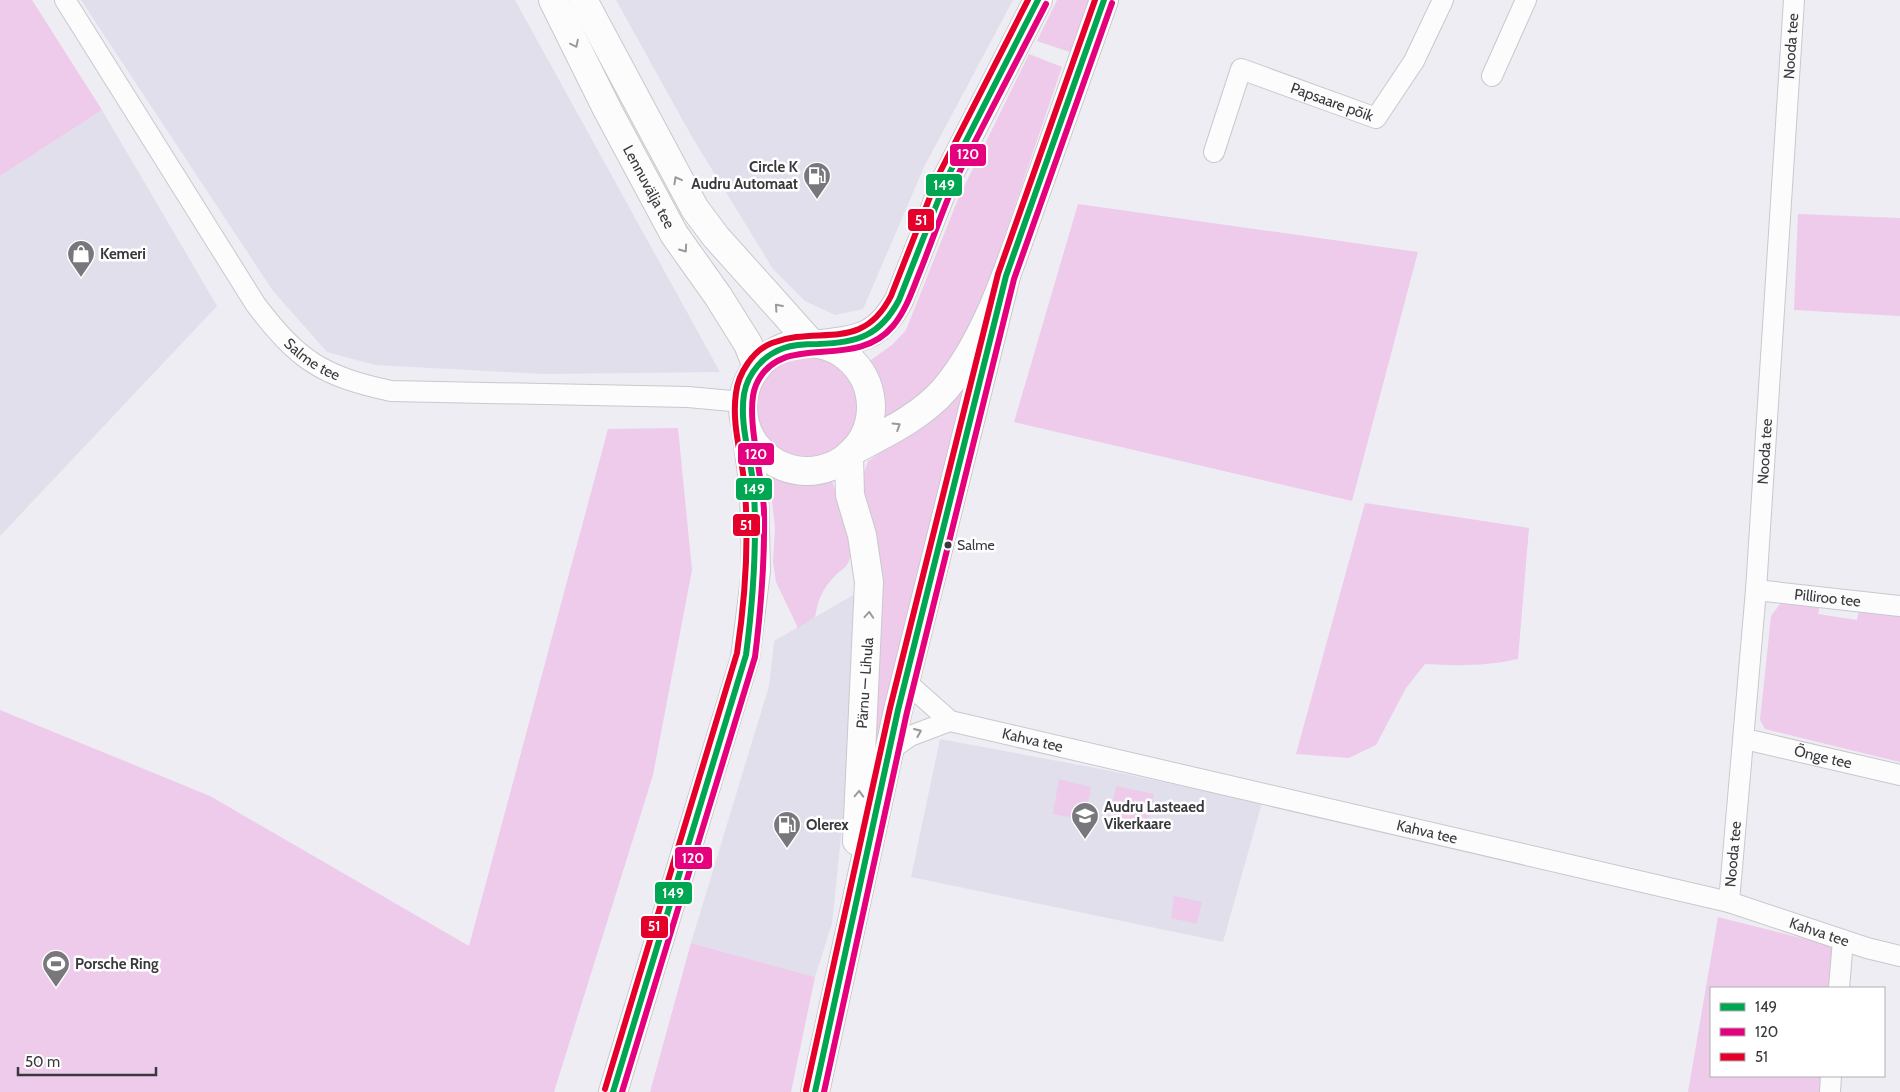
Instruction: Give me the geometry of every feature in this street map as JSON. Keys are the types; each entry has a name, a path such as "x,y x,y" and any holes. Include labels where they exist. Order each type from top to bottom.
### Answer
{"main road":[{"name":"Lennuvälja tee","path":"553,0 608,111 674,234 718,296 748,344 757,367"},
{"name":"Lennuvälja tee","path":"583,0 670,167 695,209 716,237 816,344"},
{"path":"613,1092 746,658 756,570 754,488 743,402 748,380 757,367 772,353 784,347 864,338 883,325 891,315 899,300 947,178 1038,0"},
{"path":"746,429 756,447 766,456 787,468 806,471 825,469 906,421 944,389 974,346 1006,276 1104,0"},
{"path":"815,1092 906,681 1006,276"},
{"path":"816,344 840,352 850,360 858,368 868,387 871,409 869,423 852,452"},
{"name":"Pärnu — Lihula","path":"852,452 850,495 862,535 869,589 854,913"}],"street":[{"name":"Salme tee","path":"65,0 256,305 288,344 316,366 354,383 391,391 688,397 743,402"},
{"name":"Papsaare põik","path":"1214,152 1241,69 1376,118 1414,61 1443,0"},
{"path":"1492,76 1526,0"},
{"name":"Nooda tee","path":"1729,902 1745,739 1756,590 1794,0"},
{"name":"Pilliroo tee","path":"1756,590 1900,606"},
{"name":"Kahva tee","path":"906,681 950,721 1729,902 1843,940 1900,956"},
{"path":"890,750 910,736 950,721"},
{"name":"Õnge tee","path":"1745,739 1900,775"},
{"path":"1839,987 1843,940"},
{"path":"1830,1092 1831,1077"}],"shaded area":[{"path":"0,0 32,0 102,110 0,176"},
{"path":"81,0 515,0 720,372 544,374 375,365 327,352 273,291"},
{"path":"616,0 1013,0 924,167 863,309 835,315 805,301 773,269 692,137"},
{"path":"1057,0 1089,0 1070,52 1037,41"},
{"path":"1029,54 1062,67 979,311 942,374 911,404 880,426 881,409 879,393 875,377 868,362 892,345 906,330 958,199"},
{"path":"102,110 217,306 0,536 0,176"},
{"path":"1078,204 1418,252 1352,501 1014,422"},
{"path":"1798,214 1900,218 1900,316 1794,310"},
{"path":"807,356 827,360 836,365 850,379 855,388 859,408 855,428 850,437 836,451 827,456 807,460 787,456 778,451 764,437 759,428 755,408 759,388 764,379 778,365 787,360"},
{"path":"965,386 874,753 882,594 880,562 862,491 863,475 868,461 913,431"},
{"path":"678,428 692,570 653,775 554,1092 0,1092 0,710 210,796 469,946 608,429"},
{"path":"769,473 800,479 831,476 849,532 851,554 848,563 824,590 819,600 815,617 798,628 776,582 773,562 775,528"},
{"path":"1365,503 1529,528 1518,659 1472,665 1425,664 1406,688 1376,745 1349,758 1296,754"},
{"path":"855,594 849,760 832,924 815,977 691,943 769,686 774,641"},
{"path":"1780,604 1820,605 1818,614 1857,620 1859,610 1900,615 1900,762 1765,729 1760,720 1771,616"},
{"name":"Audru Lasteaed Vikerkaare","path":"940,739 1106,770 1262,803 1223,942 911,877"},
{"path":"1059,779 1091,787 1085,820 1053,814"},
{"path":"1116,786 1154,794 1145,833 1108,825"},
{"path":"1174,896 1202,902 1197,924 1171,918"},
{"path":"1718,917 1833,946 1829,987 1710,987 1710,1077 1822,1077 1820,1092 1688,1092"},
{"path":"691,943 815,977 791,1092 650,1092"}],"transit line":[{"name":"51","path":"605,1089 737,653 744,593 747,532 744,479 735,418 736,393 740,378 753,357 765,346 789,338 853,331 867,325 879,314 891,296 939,174 1028,0"},
{"name":"149","path":"613,1092 746,655 755,554 753,480 743,419 746,386 758,365 777,351 797,345 844,342 856,339 875,329 892,312 899,300 947,178 1038,0"},
{"name":"51","path":"806,1090 890,708 998,274 1095,0"},
{"name":"149","path":"815,1092 898,710 1006,276 1104,0"},
{"name":"120","path":"824,1092 907,712 1014,279 1112,3"},
{"name":"120","path":"622,1092 755,657 764,548 763,497 752,411 756,385 767,368 782,359 800,354 839,351 859,347 877,340 893,326 909,298 961,169 1046,4"}],"place":[{"name":"Circle K Audru Automaat","path":"817,200"},
{"name":"Kemeri","path":"81,278"},
{"name":"Salme","path":"948,545"},
{"name":"Audru Lasteaed Vikerkaare","path":"1085,840"},
{"name":"Olerex","path":"787,849"},
{"name":"Porsche Ring","path":"56,988"}]}
